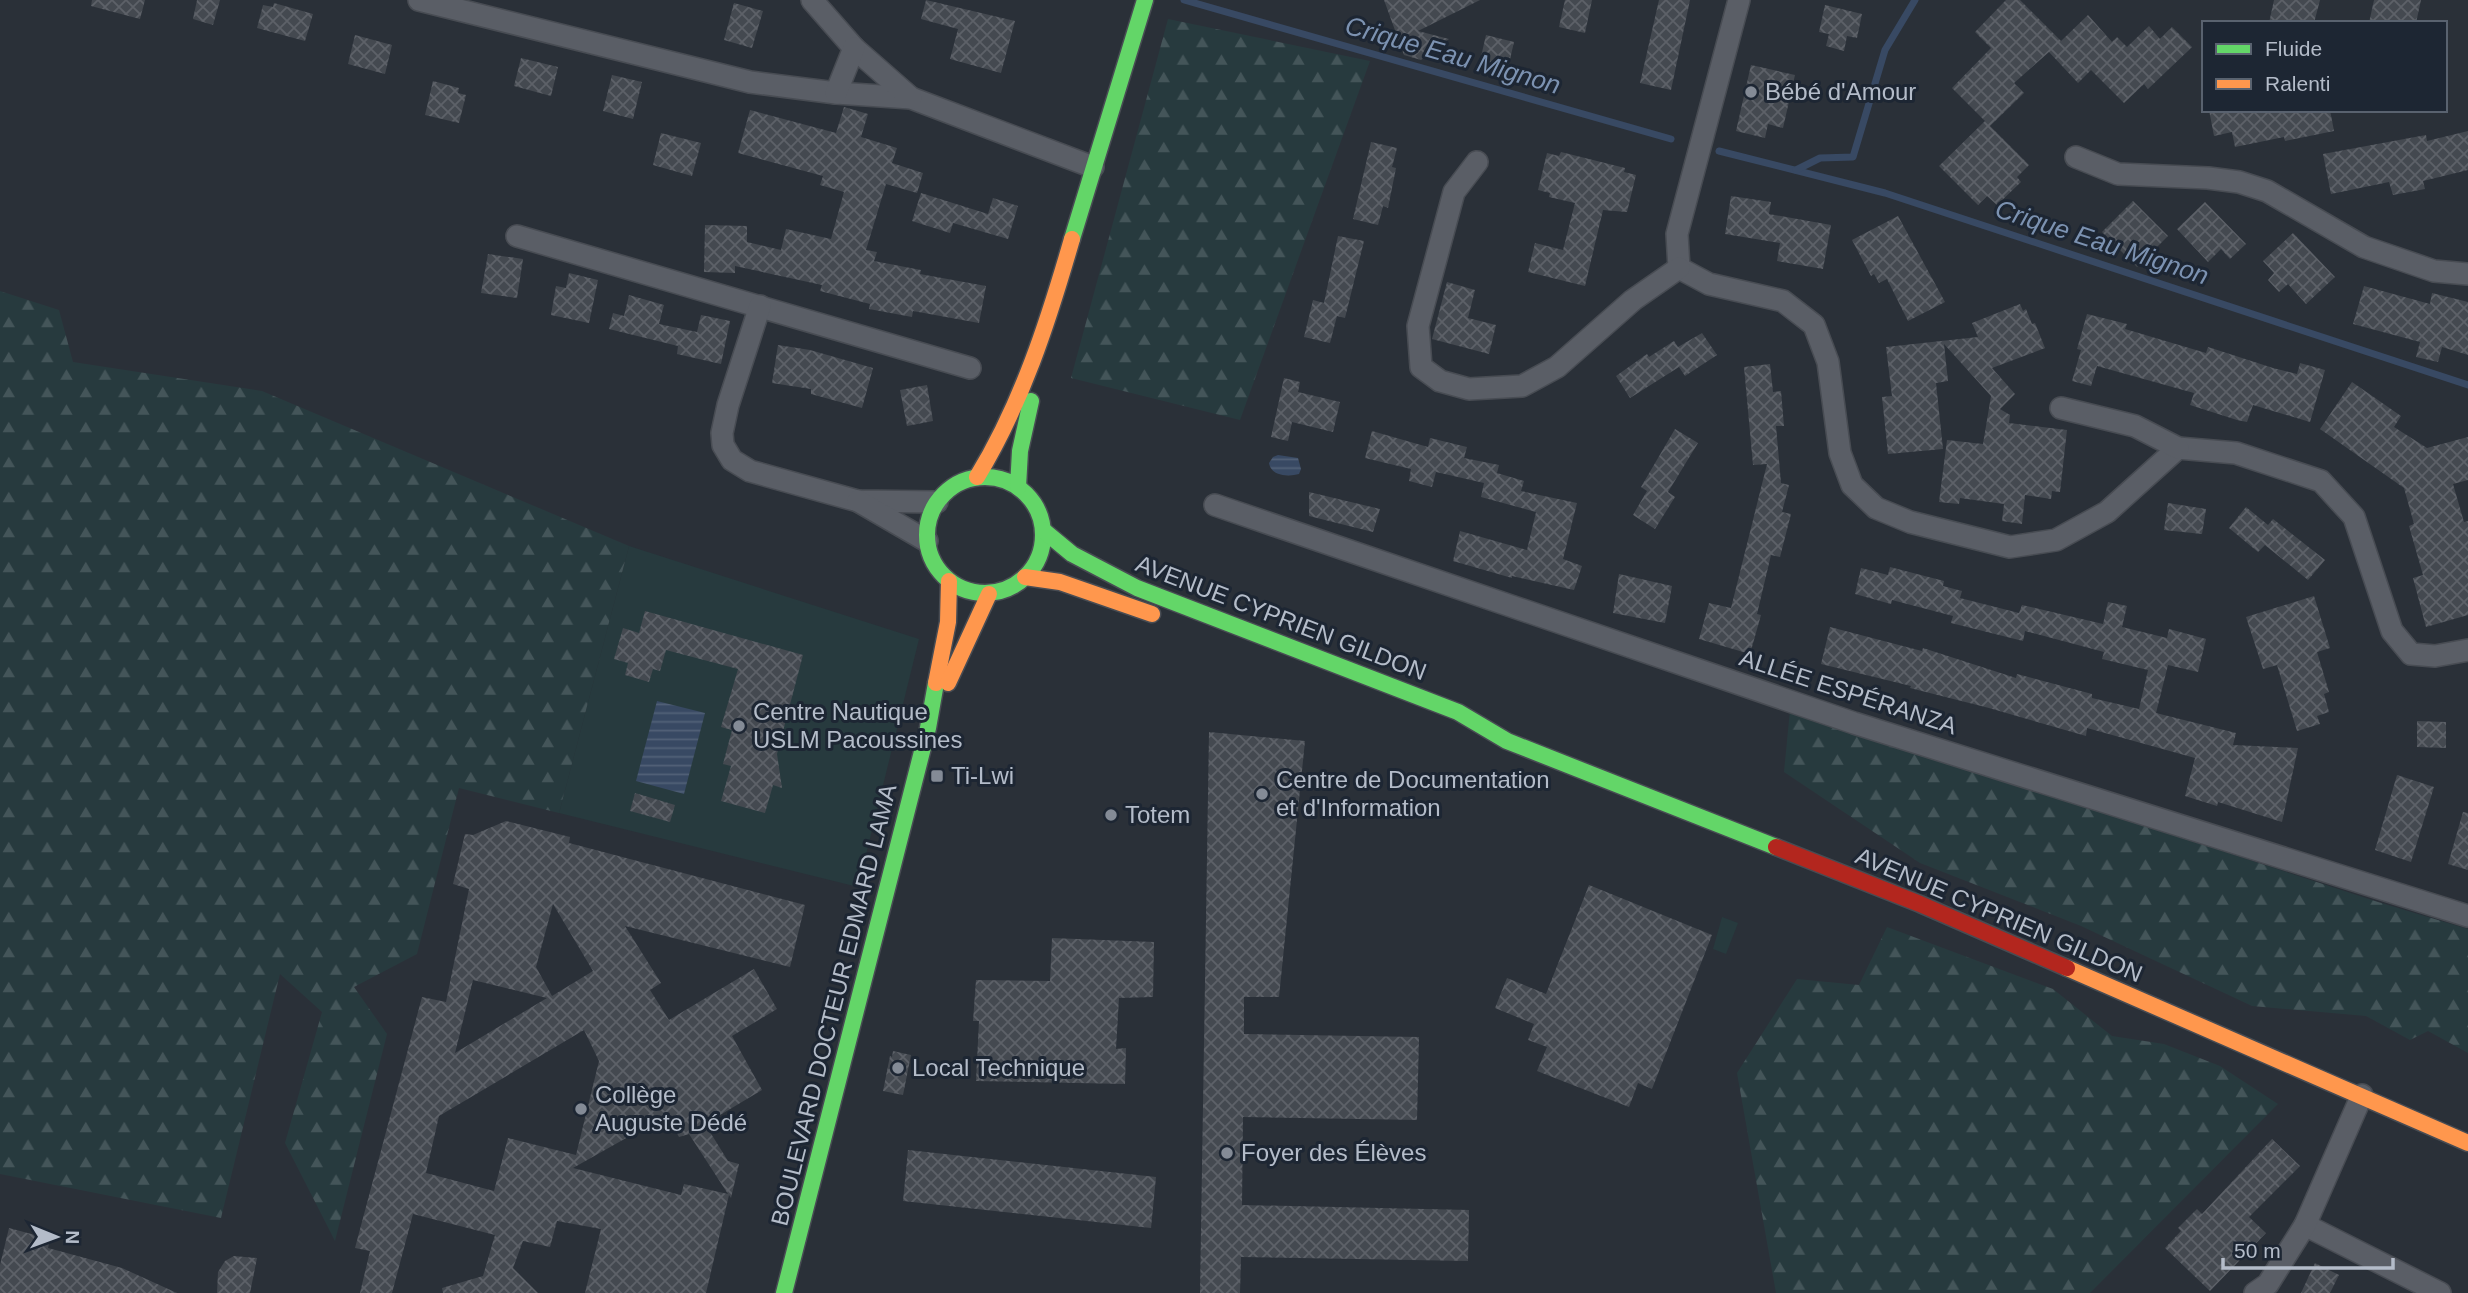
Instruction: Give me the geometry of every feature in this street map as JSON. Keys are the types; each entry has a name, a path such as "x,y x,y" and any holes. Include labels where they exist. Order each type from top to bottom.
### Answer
{"street":[{"path":"419,0 750,82 911,99 1094,167"},
{"path":"813,0 855,48 911,99"},
{"path":"976,477 997,447 1015,406 1054,299 1145,0"},
{"path":"1679,268 1677,234 1739,0"},
{"path":"836,93 855,48"},
{"path":"2076,157 2118,174 2208,178 2267,191 2375,251 2434,271 2468,274"},
{"path":"1477,162 1454,192 1419,327 1421,367 1440,380 1469,389 1522,386 1557,367 1633,300 1679,268"},
{"path":"517,236 970,368"},
{"path":"1679,268 1709,284 1783,301 1814,325 1828,362 1840,453 1852,485 1876,508 1910,522 2010,547 2056,540 2107,512 2178,448"},
{"path":"1018,487 1020,451 1054,299"},
{"path":"760,306 728,405 722,433 723,445 728,455 750,471 858,501 927,541"},
{"path":"2061,408 2135,426 2178,448 2236,453 2321,481 2354,517 2392,631 2411,654 2435,656 2468,650"},
{"path":"976,477 997,478 1018,487 1037,509 1043,530 1041,552 1035,566 1025,577 1003,591 989,594 974,593 949,581 934,563 927,541 928,525 937,502 951,487 976,477"},
{"path":"858,501 937,502"},
{"name":"ALLÉE ESPÉRANZA","path":"1214,505 1854,723 2468,916"},
{"name":"AVENUE CYPRIEN GILDON","path":"1043,530 1072,554 1137,588 1458,712 1507,741"},
{"name":"AVENUE CYPRIEN GILDON","path":"1025,577 1059,582 1168,621"},
{"name":"BOULEVARD DOCTEUR EDMARD LAMA","path":"784,1293 928,728 948,622 949,581"},
{"name":"BOULEVARD DOCTEUR EDMARD LAMA","path":"928,728 989,594"},
{"name":"AVENUE CYPRIEN GILDON","path":"1458,730 1507,741 1920,904 2468,1143"},
{"path":"2264,1290 2305,1225 2362,1095"},
{"path":"2305,1225 2440,1293"}],"green space":[{"path":"1168,19 1370,61 1240,420 1071,378"},
{"path":"0,291 59,310 73,362 262,391 629,546 559,813 459,788 417,954 354,987 387,1034 335,1241 285,1143 322,1012 280,974 221,1218 0,1174"},
{"name":"Centre Nautique USLM Pacoussines","path":"629,546 919,639 858,887 559,813"},
{"path":"1790,710 2468,929 2468,1053 2428,1031 2410,1040 2366,1016 2252,1006 2081,926 1920,863 1784,772"},
{"path":"1722,917 1738,923 1726,954 1713,949"},
{"path":"1887,927 2053,989 2112,1036 2164,1044 2220,1066 2278,1104 2090,1293 1776,1293 1737,1073 1797,979 1859,985"}],"water":[{"path":"1278,455 1298,458 1301,469 1299,474 1285,475 1273,471 1269,463"},
{"path":"657,701 705,713 684,794 636,781"}],"building":[{"path":"92,0 145,0 140,19 91,6"},
{"path":"197,0 220,0 213,25 193,19"},
{"path":"926,0 1015,21 1001,73 950,59 958,29 921,19"},
{"path":"1384,0 1480,0 1418,31 1449,39 1421,60 1404,55"},
{"path":"1565,0 1592,0 1585,33 1559,27"},
{"path":"1659,0 1690,0 1671,90 1640,83"},
{"path":"2006,0 2020,0 2061,41 2088,15 2112,42 2117,37 2127,47 2149,26 2160,39 2172,27 2192,47 2148,89 2144,84 2124,103 2091,70 2078,83 2049,52 2014,83 2024,93 1990,126 2029,165 2017,177 2021,182 1997,205 1987,196 1978,205 1939,166 1985,121 1952,88 1991,48 1975,32"},
{"path":"2274,0 2320,0 2315,21 2269,21"},
{"path":"2374,0 2421,0 2416,21 2369,21"},
{"path":"274,3 313,14 305,41 257,28 263,5 273,7"},
{"path":"734,3 763,11 752,48 724,40"},
{"path":"1825,5 1862,14 1857,38 1847,36 1844,51 1826,46 1829,34 1819,32"},
{"path":"355,35 392,45 385,74 348,64"},
{"path":"1486,35 1514,42 1508,68 1480,61"},
{"path":"521,58 558,67 551,96 514,86"},
{"path":"1751,65 1795,75 1783,128 1768,124 1765,138 1736,131"},
{"path":"612,75 642,82 633,119 603,111"},
{"path":"433,81 459,88 458,93 466,95 459,123 425,115"},
{"path":"844,107 868,114 861,137 897,148 892,163 923,173 917,193 886,184 866,250 877,252 874,261 921,270 920,274 986,286 979,323 913,311 912,317 869,309 870,304 820,291 822,285 735,266 735,273 704,272 705,225 747,226 747,242 781,250 786,229 831,239 844,192 820,185 823,176 738,153 750,110 836,133"},
{"path":"2209,112 2330,112 2334,131 2235,147 2232,132 2214,136"},
{"path":"2468,131 2468,170 2423,181 2425,189 2393,195 2389,182 2331,194 2323,154 2426,135 2427,141"},
{"path":"661,133 701,143 692,176 653,165"},
{"path":"1371,142 1397,148 1392,167 1396,168 1388,208 1383,206 1378,225 1353,219"},
{"path":"1561,152 1625,168 1624,172 1636,175 1627,212 1603,210 1585,286 1528,272 1535,243 1563,250 1575,203 1549,197 1550,193 1538,190 1547,153 1559,156"},
{"path":"921,193 988,214 993,198 1018,206 1008,239 953,223 950,233 912,221"},
{"path":"1731,196 1771,202 1769,214 1831,225 1823,269 1777,261 1780,243 1725,234"},
{"path":"2133,201 2168,236 2137,267 2102,232"},
{"path":"2205,202 2246,244 2230,259 2221,249 2208,262 2177,229"},
{"path":"1898,216 1945,302 1908,321 1887,279 1879,283 1874,274 1871,276 1852,240"},
{"path":"2293,233 2335,277 2306,304 2288,284 2279,292 2268,280 2274,273 2263,261"},
{"path":"1338,236 1364,241 1345,318 1337,316 1330,343 1304,337 1313,300 1324,303"},
{"path":"488,254 523,259 517,298 481,293"},
{"path":"569,273 598,280 589,323 551,315 556,286 566,288"},
{"path":"1447,282 1475,290 1468,318 1496,325 1489,354 1432,339"},
{"path":"2364,286 2430,304 2432,293 2468,302 2468,355 2442,347 2438,362 2416,357 2420,342 2353,324"},
{"path":"629,295 664,305 659,324 697,332 701,315 730,321 721,364 677,354 678,346 609,329 613,313 624,316"},
{"path":"2020,304 2023,311 2026,309 2032,324 2035,323 2045,348 1992,368 2015,394 2000,409 2010,415 2009,423 2067,430 2060,492 2052,491 2051,499 2025,495 2022,524 2002,521 2004,504 1960,498 1959,504 1939,502 1947,440 1983,444 1991,396 1944,344 1948,381 1936,383 1943,449 1888,454 1882,397 1892,396 1886,347 1978,337 1972,323"},
{"path":"2087,314 2127,324 2125,329 2206,353 2208,347 2297,374 2300,363 2325,370 2310,422 2253,405 2247,422 2237,420 2190,405 2194,393 2097,366 2091,386 2072,381 2081,350 2077,349"},
{"path":"1702,333 1717,355 1685,376 1679,367 1630,398 1616,376 1647,354 1649,357 1674,341 1678,347"},
{"path":"778,345 810,350 873,368 862,408 811,394 811,389 772,383"},
{"path":"1770,364 1773,392 1781,391 1784,426 1776,426 1781,483 1789,485 1782,512 1791,514 1780,557 1771,555 1757,614 1761,615 1750,654 1699,639 1709,603 1731,608 1767,464 1753,465 1744,367"},
{"path":"1284,378 1300,382 1298,392 1340,402 1333,432 1292,422 1288,441 1271,437"},
{"path":"2352,382 2401,416 2394,427 2427,448 2468,437 2468,480 2453,484 2464,522 2468,521 2468,615 2426,627 2413,578 2423,575 2409,526 2414,524 2404,488 2320,429"},
{"path":"927,385 933,421 907,426 900,390"},
{"path":"1675,429 1698,443 1668,492 1675,497 1655,529 1633,515 1647,491 1641,487"},
{"path":"1372,431 1428,447 1430,438 1467,447 1464,458 1499,465 1497,473 1524,481 1521,491 1577,503 1563,559 1582,566 1574,590 1512,578 1453,561 1460,531 1527,550 1536,512 1481,497 1484,483 1436,472 1432,487 1409,481 1411,469 1365,458"},
{"path":"1309,492 1380,509 1373,532 1309,516"},
{"path":"2168,503 2206,509 2202,534 2164,530"},
{"path":"2246,507 2268,525 2273,519 2325,560 2308,580 2265,545 2258,552 2229,528"},
{"path":"1890,567 1944,581 1943,586 1962,591 1960,598 2019,613 2022,605 2103,624 2108,602 2127,606 2122,627 2167,638 2169,629 2206,639 2198,672 2168,665 2156,713 2236,733 2233,745 2298,748 2282,822 2218,802 2217,806 2185,796 2195,758 2087,728 2086,736 1910,688 1911,686 1821,664 1830,627 1922,651 1923,648 2016,678 2017,674 2092,694 2092,698 2139,709 2148,670 2102,659 2104,652 2025,631 2023,641 1951,623 1953,616 1892,600 1891,604 1855,594 1861,568 1888,575"},
{"path":"1619,574 1672,586 1665,623 1613,613"},
{"path":"2314,596 2330,648 2317,652 2329,692 2324,694 2329,712 2317,716 2320,724 2297,731 2277,665 2263,669 2246,617"},
{"path":"645,611 803,655 777,754 782,788 773,785 765,813 721,801 731,766 723,764 732,730 721,727 738,669 666,650 660,671 653,669 649,682 625,675 628,663 614,659 623,628 639,633"},
{"path":"2417,721 2446,722 2446,748 2417,747"},
{"path":"1209,732 1305,741 1279,997 1244,997 1244,1034 1419,1037 1417,1120 1243,1117 1242,1205 1469,1210 1468,1261 1241,1257 1240,1293 1200,1293"},
{"path":"2397,775 2434,787 2411,862 2375,850"},
{"path":"635,793 675,805 670,822 630,811"},
{"path":"2463,812 2468,813 2468,870 2448,864"},
{"path":"506,821 570,837 569,843 805,905 790,967 625,926 661,983 650,990 669,1020 754,969 777,1009 732,1036 762,1090 705,1124 728,1161 739,1164 706,1293 585,1293 601,1229 557,1221 550,1247 523,1241 513,1268 538,1293 443,1293 442,1288 483,1276 495,1235 413,1214 392,1293 360,1293 370,1251 355,1248 422,997 446,1002 469,889 453,884 465,834 473,835","holes":["553,904 593,971 552,996 536,967","473,980 547,998 455,1053","584,1030 599,1061 576,1155 508,1138 494,1191 426,1173 439,1116","667,1115 679,1137 689,1134 728,1194 684,1184 681,1195 573,1168"]},
{"path":"1589,885 1712,935 1652,1089 1638,1083 1629,1107 1537,1071 1547,1047 1528,1040 1534,1024 1495,1008 1507,978 1546,994"},
{"path":"1052,938 1154,942 1153,997 1119,998 1116,1049 1126,1048 1125,1084 976,1081 979,1021 973,1021 976,980 1050,981"},
{"name":"Local Technique","path":"893,1051 911,1055 903,1095 883,1091"},
{"path":"2272,1139 2300,1166 2249,1217 2266,1233 2210,1291 2165,1248 2181,1231 2178,1228 2197,1209 2202,1214"},
{"path":"908,1150 1156,1177 1151,1228 903,1201"},
{"path":"9,1228 50,1239 48,1248 122,1268 177,1293 0,1293 0,1265"},
{"path":"234,1256 257,1258 250,1293 217,1293 218,1272 225,1261"},
{"path":"2315,1263 2339,1275 2330,1293 2301,1293"}],"waterway":[{"name":"Crique Eau Mignon","path":"1184,0 1671,139"},
{"path":"1796,170 1820,158 1853,157 1885,50 1915,0"},
{"name":"Crique Eau Mignon","path":"1719,151 1885,193 2468,385"}],"traffic: fast":[{"path":"1072,239 1145,0"},
{"path":"1018,487 1020,451 1031,401"},
{"path":"985,477 1007,481 1026,494 1039,513 1043,535 1039,557 1026,576 1007,589 985,593 963,589 944,576 931,557 927,535 931,513 944,494 963,481 985,477"},
{"path":"1043,530 1072,554 1137,588 1458,712 1507,741 1776,847"},
{"path":"784,1293 928,728 936,683"}],"traffic: slow":[{"path":"977,477 1021,391 1072,239"},
{"path":"1025,577 1060,582 1152,614"},
{"path":"936,683 948,622 949,581"},
{"path":"948,683 989,594"},
{"path":"2067,968 2468,1143"}],"traffic: jam":[{"path":"1776,847 1920,904 2067,968"}],"place":[{"name":"Bébé d'Amour","path":"1751,92"},
{"name":"Centre Nautique USLM Pacoussines","path":"739,726"},
{"name":"Ti-Lwi","path":"937,776"},
{"name":"Centre de Documentation et d'Information","path":"1262,794"},
{"name":"Totem","path":"1111,815"},
{"name":"Local Technique","path":"898,1068"},
{"name":"Collège Auguste Dédé","path":"581,1109"},
{"name":"Foyer des Élèves","path":"1227,1153"}]}
